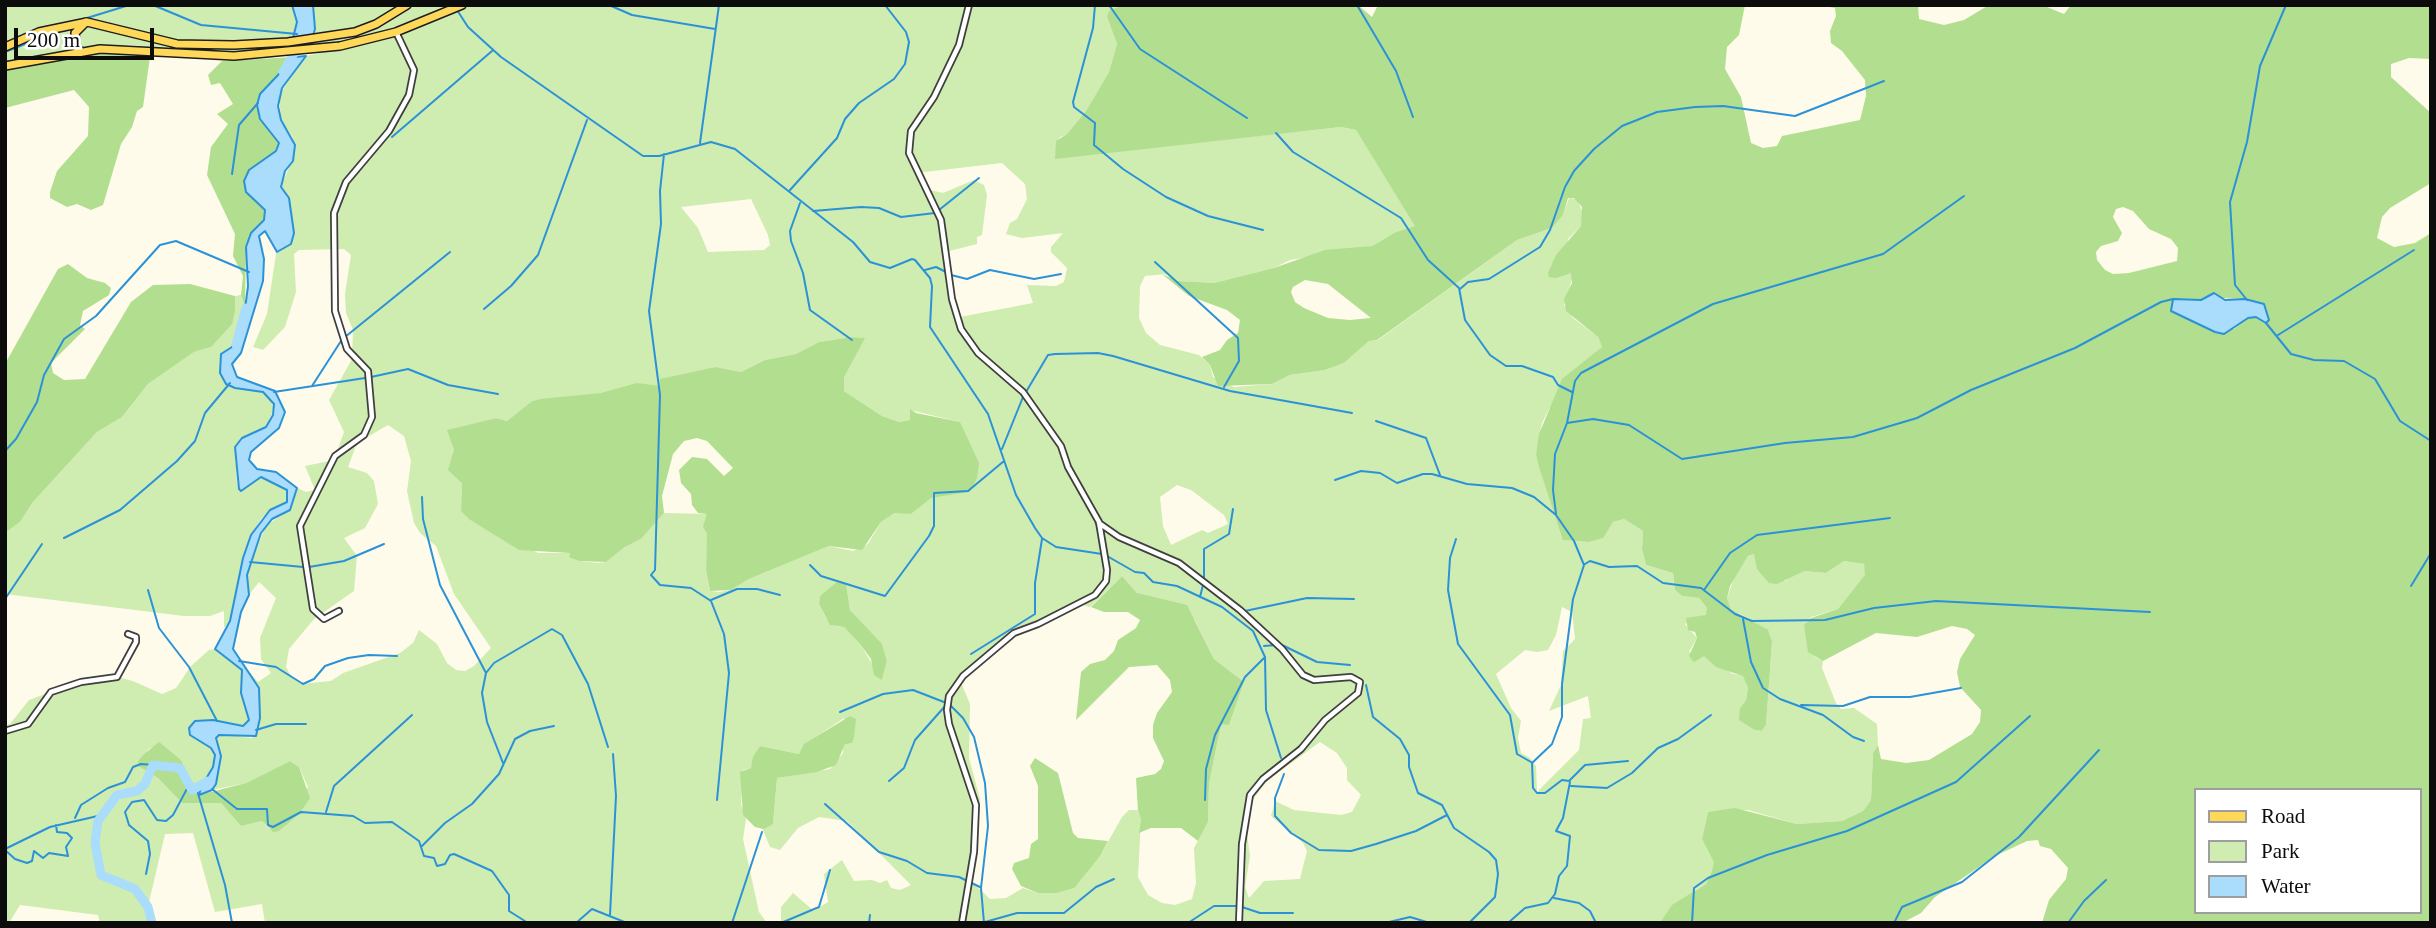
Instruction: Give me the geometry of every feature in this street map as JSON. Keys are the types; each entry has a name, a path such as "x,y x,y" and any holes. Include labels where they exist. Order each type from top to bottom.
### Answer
{"main road":[{"path":"5,47 39,32 87,22 177,44 288,42 366,28 407,5"},
{"path":"5,66 80,52 131,49 215,56 321,48 396,32 457,6"},
{"path":"80,52 76,46 75,33 87,22"}],"street":[{"path":"962,923 974,852 976,805 949,724 949,695 963,676 1014,633 1082,603 1099,590 1106,581 1107,570 1099,522 1068,467 1061,446 1016,384 978,353 961,329 952,299 941,220 909,153 911,131 934,97 959,45 969,5"},
{"path":"339,611 324,618 313,609 300,526 335,456 345,446 364,435 372,420 368,371 347,349 335,311 334,213 345,182 389,131 410,95 414,70 396,32"},
{"path":"1099,522 1119,537 1179,563 1247,616 1282,649 1303,675 1314,680 1351,677 1360,682 1358,693 1325,720 1297,753 1263,779 1250,795 1242,850 1239,923"},
{"path":"5,732 28,724 51,692 81,682 117,677 136,642 136,637 128,634"}],"green space":[{"path":"5,5 292,5 297,22 290,50 215,54 132,45 92,46 5,62"},
{"path":"313,5 449,5 383,33 309,48 315,24"},
{"path":"471,5 1122,5 1107,17 1117,44 1109,72 1086,111 1067,134 1059,138 1055,158 1341,127 1356,130 1416,226 1396,232 1372,246 1290,260 1274,268 1214,283 1178,281 1165,274 1145,276 1140,286 1139,318 1146,333 1160,345 1199,355 1210,365 1213,377 1234,387 1272,384 1290,375 1325,370 1344,363 1369,341 1378,340 1517,240 1552,228 1563,215 1569,198 1577,199 1583,213 1581,226 1568,239 1563,273 1571,272 1573,276 1564,305 1573,318 1598,337 1602,347 1585,362 1549,409 1542,423 1536,454 1564,540 1588,542 1613,522 1624,519 1643,531 1642,549 1646,565 1673,573 1675,590 1682,596 1699,598 1707,608 1707,615 1685,624 1697,638 1689,652 1704,655 1733,674 1743,675 1748,688 1746,700 1740,708 1755,730 1762,731 1766,725 1772,642 1754,621 1731,609 1727,598 1734,578 1748,556 1754,554 1785,581 1794,573 1804,571 1826,573 1844,561 1864,564 1866,575 1838,609 1811,617 1804,626 1815,657 1823,661 1822,668 1836,703 1841,709 1854,708 1877,724 1878,745 1873,753 1871,800 1863,811 1842,821 1797,824 1748,810 1708,812 1702,839 1715,862 1712,871 1706,884 1695,890 1660,923 781,923 781,907 793,893 814,911 828,902 824,874 842,860 854,881 872,880 880,883 887,880 891,888 900,890 911,885 847,821 819,817 798,828 780,850 770,847 762,828 773,824 777,778 830,769 843,753 844,718 805,744 799,754 760,746 751,768 743,770 741,804 746,819 743,839 759,912 767,923 265,923 262,904 215,912 193,833 165,834 149,902 151,923 100,923 98,915 20,905 9,923 5,923 5,725 10,724 29,700 81,681 113,676 133,681 162,694 176,688 191,666 209,650 215,649 242,670 241,693 249,720 243,726 213,720 195,721 215,755 213,767 201,786 199,795 189,788 190,778 181,760 164,748 150,748 138,761 138,766 158,778 182,803 221,803 241,826 262,821 269,829 279,831 288,822 308,787 299,767 290,761 246,783 212,790 221,757 216,738 224,734 252,738 259,727 260,699 254,681 244,666 258,682 271,673 261,659 260,638 276,598 259,582 249,595 247,575 266,525 290,510 297,488 306,492 315,490 305,466 334,460 344,432 329,400 352,359 353,330 346,313 345,294 351,255 344,249 299,250 294,254 296,292 285,327 263,350 253,347 267,314 276,254 291,244 293,222 289,198 281,187 289,167 293,138 281,120 279,95 306,56 399,36","holes":["1002,163 1025,184 1027,199 1017,219 1010,223 1006,234 1022,238 1063,233 1051,247 1051,252 1067,268 1064,282 1056,286 1027,285 1033,303 960,317 950,290 949,251 977,244 977,237 982,235 987,195 984,185 974,180 943,193 921,188 916,173","751,199 770,245 764,250 708,252 698,228 681,207","864,338 843,377 844,391 882,416 901,422 910,420 910,410 960,422 969,492 930,498 911,514 894,512 881,522 868,544 853,551 829,546 749,579 731,590 719,592 710,591 706,570 708,514 664,513 641,539 625,547 606,562 598,563 579,561 569,556 570,553 538,553 461,511 462,483 451,466 454,450 448,430 496,418 507,421 532,401 540,399 565,399 660,386 716,367 741,372 765,360 796,354 819,342","388,425 404,436 411,461 407,491 414,523 420,533 436,546 454,594 491,648 474,666 465,671 456,670 447,663 437,644 419,630 413,643 400,653 343,673 331,681 301,684 292,678 286,667 289,649 314,619 354,591 357,556 344,538 365,528 378,504 374,481 367,473 348,467 357,443","1177,485 1191,490 1224,515 1228,524 1208,533 1202,530 1171,545 1163,526 1160,497","1122,576 1137,593 1195,620 1214,659 1244,682 1229,725 1221,723 1209,784 1208,822 1194,848 1196,883 1192,899 1175,905 1162,903 1148,895 1138,877 1141,820 1138,810 1129,810 1122,817 1100,856 1056,893 1038,893 1023,888 1006,898 990,899 971,881 980,799 969,758 970,704 960,680 1014,633 1035,628 1083,605 1090,607","846,583 850,610 882,645 887,661 882,680 860,644 844,627 834,626 826,618 819,604 820,596","1562,607 1572,612 1575,639 1563,651 1561,685 1549,711 1588,696 1591,718 1583,719 1579,750 1537,792 1536,766 1530,758 1521,753 1518,738 1521,721 1511,708 1496,674 1525,650 1548,650 1556,635","1320,742 1337,753 1347,768 1347,780 1361,795 1352,812 1341,815 1294,810 1275,801 1271,816 1303,843 1307,851 1300,879 1264,881 1249,898 1245,887 1250,856 1247,834 1251,802 1268,780"]},
{"path":"1122,5 1358,5 1372,17 1378,5 1745,5 1739,35 1727,47 1725,69 1741,97 1751,143 1763,148 1777,146 1782,136 1860,120 1866,96 1865,80 1842,51 1831,43 1830,31 1836,16 1835,8 1819,5 1918,5 1919,19 1944,25 1964,20 1989,5 2042,5 2064,14 2071,5 2431,5 2431,59 2409,58 2391,64 2391,77 2431,113 2431,183 2390,208 2382,217 2377,238 2394,247 2415,243 2431,233 2431,923 2042,923 2049,900 2066,879 2068,868 2051,849 2040,846 2038,840 2027,841 1995,856 1935,897 1921,913 1902,923 1660,923 1672,905 1706,884 1712,871 1714,862 1702,839 1708,812 1735,808 1797,824 1842,821 1863,811 1871,800 1873,753 1878,745 1881,759 1906,763 1929,760 1972,734 1980,722 1981,710 1960,687 1957,672 1960,659 1975,635 1967,629 1952,626 1917,637 1876,633 1823,661 1808,652 1804,625 1811,618 1838,609 1865,575 1864,564 1844,561 1826,573 1804,571 1777,584 1769,583 1757,569 1754,554 1748,556 1730,586 1727,598 1731,609 1768,630 1772,642 1766,725 1762,731 1755,730 1739,720 1740,708 1746,700 1748,688 1743,676 1716,667 1704,656 1694,662 1689,656 1697,638 1695,632 1688,630 1686,618 1706,615 1707,608 1699,598 1682,596 1675,590 1673,573 1646,565 1642,549 1643,531 1624,519 1613,522 1603,538 1588,542 1563,540 1536,454 1539,434 1562,379 1602,347 1598,337 1566,311 1564,299 1572,283 1571,273 1556,278 1549,277 1548,273 1556,255 1581,226 1582,207 1574,198 1568,198 1563,215 1552,228 1517,240 1377,340 1369,341 1344,363 1325,370 1290,375 1272,384 1218,386 1210,365 1202,357 1220,350 1227,340 1238,333 1240,320 1227,310 1189,296 1162,274 1178,281 1214,283 1274,268 1325,250 1372,246 1396,232 1415,226 1356,130 1341,127 1055,159 1056,141 1067,134 1086,111 1109,72 1117,44 1107,17 1109,11","holes":["2123,207 2133,211 2149,229 2171,239 2178,248 2177,261 2129,273 2113,274 2105,270 2097,260 2096,252 2101,246 2118,241 2122,233 2113,217 2116,209","1305,280 1328,284 1371,318 1328,318 1304,308 1295,302 1291,292 1293,287","2205,297 2245,299 2264,304 2266,323 2256,317 2248,318 2234,329 2199,323 2176,314 2190,299 2201,300"]},
{"path":"131,53 150,57 143,107 137,111 132,127 121,144 103,205 91,210 77,204 67,207 50,198 50,192 57,171 88,136 89,107 74,90 5,108 5,70 93,54"},
{"path":"295,57 260,94 270,129 279,143 276,151 249,170 246,192 265,210 263,224 251,233 246,247 245,306 241,295 243,276 233,256 235,234 207,175 211,147 228,124 217,114 233,104 220,83 211,85 208,75 222,61"},
{"path":"68,264 87,278 105,283 111,288 109,295 83,311 80,325 85,329 51,363 53,373 64,380 85,379 131,302 153,285 190,284 235,296 232,324 211,347 194,352 148,384 122,417 97,432 33,502 20,522 5,533 5,364 58,269"},
{"path":"241,295 245,306 241,332 232,347 221,354 235,388 263,392 271,398 274,409 266,427 242,438 235,447 237,484 241,491 261,477 287,490 288,498 287,502 270,510 261,519 251,535 230,621 224,628 224,611 210,616 184,616 5,594 5,533 20,522 33,502 97,432 122,417 148,384 194,352 211,347 235,311 235,296"},
{"path":"852,337 865,338 844,377 844,391 882,416 900,422 910,420 910,409 916,413 960,422 979,463 977,478 970,492 931,498 911,514 894,513 881,522 862,550 829,546 749,579 731,590 710,591 706,570 707,533 703,527 707,514 698,513 692,505 691,494 681,483 679,470 692,457 707,459 724,476 733,468 707,441 697,438 684,441 673,454 662,496 664,513 641,539 625,547 606,562 579,561 569,557 570,553 519,550 469,519 461,511 462,483 448,470 454,450 447,430 496,418 507,421 532,401 540,399 601,393 637,383 660,386 660,379 716,367 741,372 765,360 796,354 819,342"},
{"path":"1122,576 1137,593 1187,605 1214,659 1244,682 1229,725 1221,724 1209,784 1208,822 1198,841 1181,828 1151,828 1139,833 1141,820 1136,778 1155,774 1161,769 1164,761 1153,738 1153,725 1157,713 1172,692 1170,680 1157,665 1129,667 1076,720 1081,672 1090,664 1105,660 1114,651 1118,640 1136,628 1140,620 1128,612 1104,612 1091,607"},
{"path":"837,582 846,583 850,610 882,644 887,661 882,680 874,675 871,659 860,644 844,627 830,625 819,604 820,596"},
{"path":"850,716 856,719 854,737 852,743 845,744 836,765 817,772 777,778 773,824 764,829 755,827 743,815 740,772 751,768 753,757 760,746 799,754 804,744"},
{"path":"159,742 181,760 190,778 189,788 199,795 246,783 290,761 299,767 310,798 300,813 279,831 273,832 262,821 241,826 221,803 182,803 158,778 138,766 138,761 144,754"},
{"path":"1035,758 1058,773 1073,833 1078,838 1108,841 1100,856 1074,888 1056,893 1038,893 1021,886 1012,869 1014,863 1029,858 1031,844 1038,839 1038,786 1030,766"}],"water":[{"path":"292,5 313,5 315,29 309,48 290,50 297,22"},
{"path":"306,56 282,88 278,106 281,120 295,145 293,161 285,171 281,187 289,198 294,233 291,244 277,252 265,231 259,236 264,259 263,281 241,353 232,364 237,377 275,391 285,412 279,428 251,452 249,460 257,469 276,472 297,488 290,510 272,519 261,533 247,575 249,595 241,612 233,649 259,688 260,718 256,736 219,735 216,738 221,756 216,784 212,790 199,795 213,767 215,755 211,748 190,735 189,728 195,721 213,720 243,726 249,720 241,693 242,670 215,649 230,621 243,558 251,535 270,510 287,502 287,490 261,477 241,491 239,489 235,447 242,438 266,427 273,415 274,404 263,392 226,384 220,373 221,354 232,347 242,332 248,286 246,247 251,233 264,220 265,210 246,192 244,181 249,170 276,151 279,143 260,119 257,105 260,94 295,57"},
{"path":"2214,293 2225,300 2245,299 2264,304 2269,320 2266,323 2256,317 2248,318 2224,334 2171,311 2173,299 2201,300"}],"waterway":[{"path":"87,18 126,6 145,5"},
{"path":"153,5 201,25 297,34"},
{"path":"609,5 632,15 715,29"},
{"path":"700,143 719,5"},
{"path":"790,190 837,138 845,119 859,103 894,79 905,64 909,42 906,32 885,5"},
{"path":"1095,5 1093,28 1073,102 1074,107 1095,123 1094,145 1123,169 1166,197 1208,216 1263,230"},
{"path":"1109,5 1140,49 1247,118"},
{"path":"1357,5 1396,71 1413,117"},
{"path":"2247,300 2235,285 2230,202 2247,142 2260,66 2286,5"},
{"path":"457,10 468,27 501,57 643,156 659,156 711,142 735,149 853,242 870,262 890,268 915,260 930,278 932,286 930,327 988,414 1016,495 1035,528 1042,538 1056,547 1102,554"},
{"path":"5,52 53,33"},
{"path":"283,72 299,45"},
{"path":"392,137 492,51"},
{"path":"1460,289 1468,282 1489,279 1540,247 1550,230 1565,187 1574,171 1594,149 1622,126 1657,112 1695,107 1723,106 1795,116 1884,81"},
{"path":"232,174 239,125 258,103"},
{"path":"484,309 511,286 538,255 587,120"},
{"path":"1276,133 1293,152 1401,218 1428,260 1459,288 1465,320 1490,355 1506,366 1522,366 1553,377 1558,385 1572,392"},
{"path":"664,154 660,191 661,224 649,311 660,395 655,570 651,575 660,585 691,588 711,601 724,634 729,673 717,800"},
{"path":"939,210 979,178"},
{"path":"1556,514 1553,490 1555,454 1567,423 1575,381 1581,373 1713,304 1883,254 1964,196"},
{"path":"800,203 790,231 803,273 810,310 852,340"},
{"path":"813,211 861,207 879,208 901,217 935,213"},
{"path":"5,451 16,439 37,402 44,375 64,339 96,316 160,245 176,241 249,272"},
{"path":"2278,335 2414,250"},
{"path":"345,337 450,252"},
{"path":"1155,262 1238,338 1239,361 1224,387"},
{"path":"925,270 936,267 946,272"},
{"path":"951,275 967,279 990,270 1034,279 1061,274"},
{"path":"1567,423 1593,419 1629,425 1682,459 1785,443 1853,437 1917,418 1971,390 2075,348 2161,302 2173,299"},
{"path":"236,345 246,308"},
{"path":"2266,323 2291,354 2314,360 2344,361 2375,379 2400,421 2431,441"},
{"path":"312,386 341,341"},
{"path":"1002,449 1023,397 1048,355 1055,354 1098,353 1230,391 1352,413"},
{"path":"371,377 408,369 448,385 498,394"},
{"path":"274,392 365,378"},
{"path":"64,538 120,510 177,461 195,441 205,413 230,383"},
{"path":"1376,421 1426,438 1440,475"},
{"path":"810,565 821,576 885,596 934,526 934,493 968,491 1004,461"},
{"path":"1335,480 1361,471 1380,473 1397,483 1423,474 1432,474 1467,484 1512,488 1534,497 1556,515 1574,541 1584,565 1573,599 1562,684 1562,717 1552,744 1532,763 1533,788 1537,793 1545,793 1562,780 1569,781 1585,765 1628,761"},
{"path":"422,497 423,519 440,585 486,673"},
{"path":"1204,580 1204,549 1229,534 1233,509"},
{"path":"1704,590 1730,553 1757,535 1890,518"},
{"path":"971,654 1035,614 1035,583 1042,539"},
{"path":"1456,539 1450,558 1448,590 1458,644 1510,715 1517,754 1531,762"},
{"path":"5,599 42,544"},
{"path":"309,567 344,561 384,544"},
{"path":"2411,586 2431,553"},
{"path":"1107,556 1135,572 1144,573 1153,582 1177,586 1222,607 1253,631 1265,657 1266,710 1281,758"},
{"path":"1585,564 1590,561 1609,567 1637,566 1663,583 1701,588 1735,614 1752,621 1825,620 1874,608 1936,601 2150,612"},
{"path":"250,562 303,567"},
{"path":"1200,597 1203,585"},
{"path":"711,600 737,589 757,589 780,595"},
{"path":"148,590 159,628 189,667 217,721"},
{"path":"1245,611 1307,598 1354,599"},
{"path":"1743,619 1751,662 1763,688 1780,699 1823,715 1853,737 1864,741"},
{"path":"503,763 487,722 482,693 486,673 494,663 552,629 562,635 588,684 608,747"},
{"path":"1264,646 1276,645"},
{"path":"1282,645 1317,662 1350,665"},
{"path":"239,661 276,667 303,684 314,679 325,666 348,658 369,655 397,656"},
{"path":"1205,800 1206,769 1215,735 1245,677 1264,658"},
{"path":"1366,685 1373,717 1400,739 1409,755 1409,767 1418,793 1442,805 1454,828 1489,852 1496,860 1498,874 1495,897 1469,923"},
{"path":"1801,705 1843,706 1870,697 1910,697 1961,688"},
{"path":"840,712 883,694 913,690 949,704 963,718 974,737 985,783 988,826 981,888 984,923"},
{"path":"889,781 904,768 915,740 946,705"},
{"path":"326,812 334,786 412,715"},
{"path":"1571,786 1607,788 1632,773 1658,748 1678,739 1711,715"},
{"path":"1692,923 1694,888 1708,878 1767,855 1847,831 1956,782 2030,716"},
{"path":"256,730 276,724 306,724"},
{"path":"422,846 445,823 472,804 499,774 515,739 530,731 554,726"},
{"path":"1894,923 1902,907 1962,882 2019,837 2099,750"},
{"path":"610,915 616,796 613,754"},
{"path":"75,818 81,805 108,788 125,782 133,767 141,764 153,765"},
{"path":"152,923 148,907 135,889 101,875 95,843 98,821 117,795 137,791 145,784 153,765 180,768 192,790 208,781"},
{"path":"1284,774 1275,798 1275,816 1291,833 1319,850 1351,851 1416,831 1447,815"},
{"path":"1508,923 1525,908 1548,903 1555,894 1559,876 1567,866 1570,836 1556,831 1563,818 1570,782"},
{"path":"146,874 150,854 148,841 129,825 125,812 132,802 144,800 157,820 166,821 173,815 189,785"},
{"path":"212,789 237,809 267,809 268,825 273,827 301,812 353,816 365,823 392,822 419,841 424,856 434,858 437,866 445,864 450,855 454,854 492,871 509,895 509,911 528,923"},
{"path":"197,790 225,885 232,923"},
{"path":"825,804 879,852 907,861 927,873 959,877 980,887"},
{"path":"5,849 50,827 102,815"},
{"path":"5,850 15,859 27,863 32,861 34,851 43,858 49,853 68,856 66,847 72,838 67,833 57,832 56,825"},
{"path":"732,923 762,832"},
{"path":"781,923 819,907 830,870"},
{"path":"985,922 1017,913 1064,913 1096,887 1114,879"},
{"path":"2068,923 2084,901 2106,880"},
{"path":"1554,898 1579,903 1590,911 1596,923"},
{"path":"1188,923 1214,906 1237,906"},
{"path":"1242,907 1260,913 1293,913"},
{"path":"576,923 592,909 627,923"},
{"path":"869,923 870,915"},
{"path":"1385,923 1410,917 1430,923"}]}
